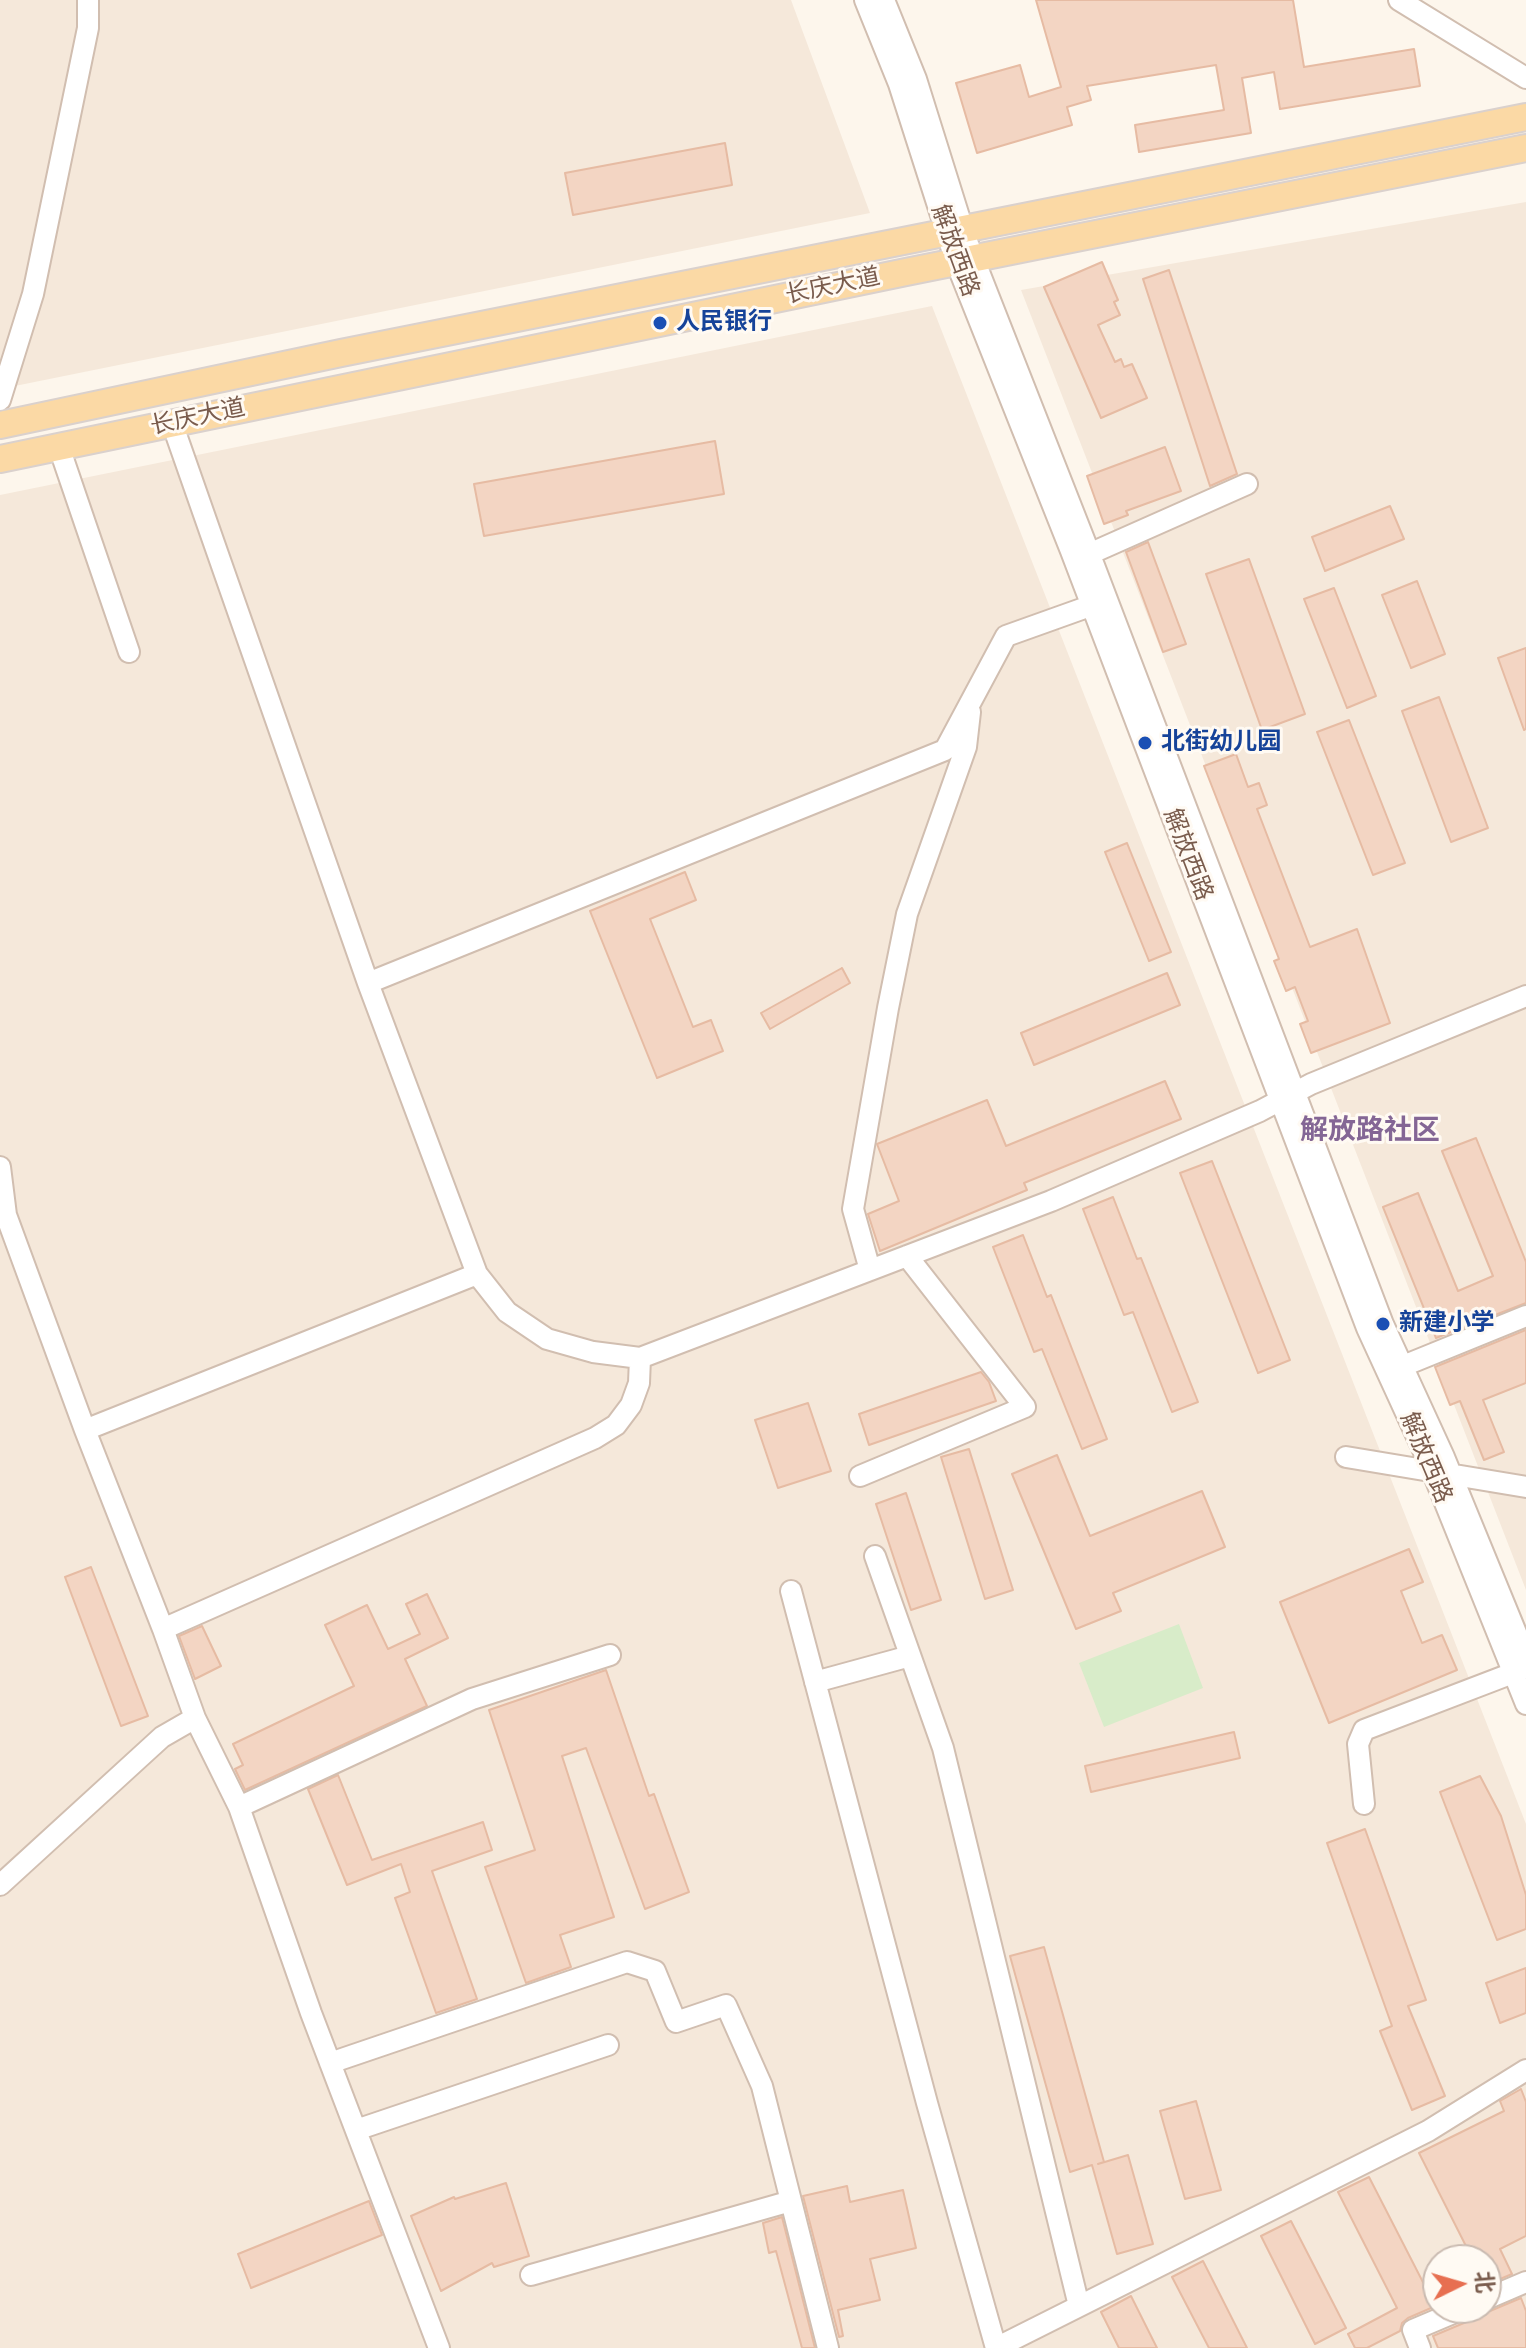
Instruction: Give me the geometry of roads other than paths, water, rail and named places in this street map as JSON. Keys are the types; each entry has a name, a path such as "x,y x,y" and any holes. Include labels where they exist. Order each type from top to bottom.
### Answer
{"main road":[{"name":"长庆大道","path":"0,425 341,353 1526,117"},
{"name":"长庆大道","path":"0,459 1526,148"}],"street":[{"path":"0,400 33,294 88,28 88,0"},
{"name":"解放西路","path":"865,0 1288,1096 1403,1366 1442,1473 1522,1666 1526,1704"},
{"name":"解放西路","path":"884,0 916,79 954,231"},
{"path":"1399,0 1526,78"},
{"path":"172,423 368,983 477,1274 507,1312 547,1339 593,1352 640,1358 1051,1201 1288,1096 1526,996"},
{"path":"59,447 129,652"},
{"path":"1082,558 1247,484"},
{"path":"368,983 945,750 1006,636 1099,602"},
{"path":"870,1270 853,1209 888,1008 907,914 966,747 972,698"},
{"name":"解放西路","path":"1288,1096 1367,1328 1442,1473"},
{"path":"0,1167 6,1215 85,1430 195,1718 239,1807 330,2063 439,2348"},
{"path":"860,1476 1025,1407 907,1256"},
{"path":"85,1430 477,1274"},
{"path":"1403,1366 1526,1316"},
{"path":"163,1629 595,1438 616,1425 631,1405 639,1383 640,1358"},
{"path":"1346,1457 1526,1487"},
{"path":"875,1556 943,1748 1079,2306"},
{"path":"791,1591 927,2103 996,2348 1428,2131 1526,2070"},
{"path":"239,1807 472,1699 610,1655"},
{"path":"815,1682 910,1656"},
{"path":"1364,1804 1358,1744 1364,1730 1522,1666"},
{"path":"0,1885 162,1737 195,1718"},
{"path":"330,2063 627,1962 655,1971 676,2022 726,2005 762,2086 828,2348"},
{"path":"356,2130 608,2045"},
{"path":"531,2275 791,2201"},
{"path":"1502,2292 1526,2282"},
{"path":"1420,2348 1413,2330 1427,2324"}],"place":[{"name":"人民银行","path":"660,323"},
{"name":"北街幼儿园","path":"1145,743"},
{"name":"新建小学","path":"1383,1324"}],"district":[{"name":"解放路社区","path":"1370,1132"}]}
